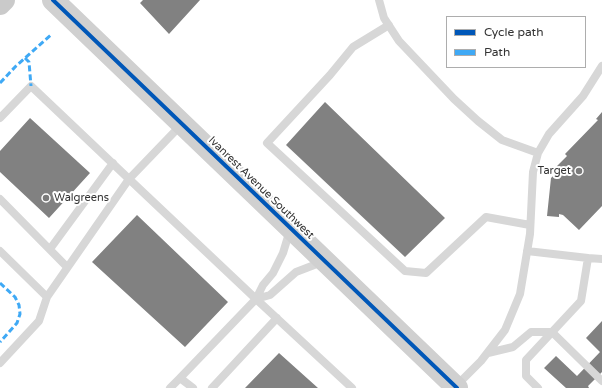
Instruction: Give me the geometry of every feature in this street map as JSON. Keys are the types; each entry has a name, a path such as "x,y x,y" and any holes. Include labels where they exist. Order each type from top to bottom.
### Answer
{"main road":[{"path":"0,4 4,0"}],"street":[{"name":"Ivanrest Avenue Southwest","path":"53,0 456,387"}],"lane":[{"path":"379,0 384,18 399,40 429,74 478,121 502,140 538,153"},
{"path":"389,25 353,47 330,76 267,144 404,271 426,273 486,217 530,226"},
{"path":"456,387 488,353 505,330 520,294 530,226 533,172 538,153 548,134 583,96 602,66"},
{"path":"0,118 31,86 352,388"},
{"path":"0,363 39,321 47,297 129,178 182,124"},
{"path":"50,249 113,163"},
{"path":"0,199 67,267"},
{"path":"170,388 256,299 283,253 290,228"},
{"path":"0,251 47,297"},
{"path":"527,251 602,259"},
{"path":"538,388 526,376 526,360 581,301 588,258"},
{"path":"256,299 270,295 296,272 325,262"},
{"path":"212,388 277,318"},
{"path":"488,353 513,346 531,332 552,332 602,381"},
{"path":"180,378 193,388"}],"building":[{"path":"143,0 200,0 169,34 140,3"},
{"path":"325,102 445,218 405,257 286,145"},
{"name":"Target","path":"602,112 602,206 579,230 563,215 559,214 559,217 547,216 551,178 557,172 554,169 567,156 565,154 598,120 596,119"},
{"name":"Walgreens","path":"30,118 90,173 49,218 0,172 0,151"},
{"path":"137,215 228,302 185,347 92,262"},
{"path":"602,321 602,372 588,386 589,388 566,388 544,368 556,356 577,376 600,352 586,338"},
{"path":"279,353 318,388 245,388"}],"marked path":[{"path":"0,83 16,66 52,34"},
{"path":"25,58 29,62 31,86"},
{"path":"0,283 15,297 19,305 20,314 17,323 0,342"}],"cycle path":[{"path":"53,0 457,388"}],"place":[{"name":"Target","path":"579,171"},
{"name":"Walgreens","path":"46,198"}]}
